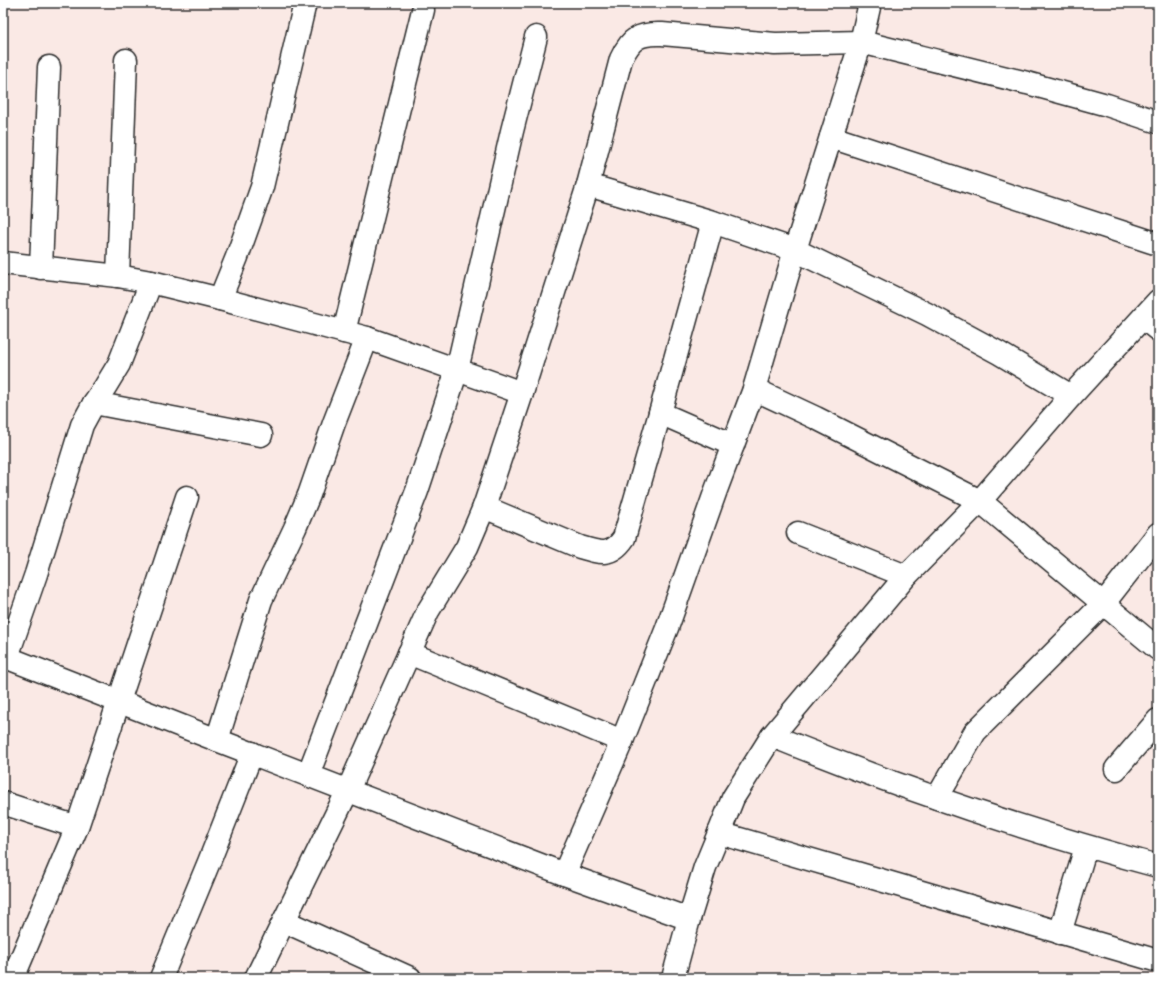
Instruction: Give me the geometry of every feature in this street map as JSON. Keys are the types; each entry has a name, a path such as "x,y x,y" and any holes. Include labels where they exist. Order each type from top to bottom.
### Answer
{"street":[{"path":"220,299 262,187 305,3"},
{"path":"564,874 622,741 666,628 754,389 861,42 870,3"},
{"path":"344,332 423,10"},
{"path":"256,978 348,790 428,611 467,547 484,507 588,185 621,59 627,47 638,37 650,33 775,44 861,42 1027,83 1107,105 1158,122"},
{"path":"308,775 417,491 457,370 512,131 536,37"},
{"path":"118,276 126,60"},
{"path":"41,268 49,67"},
{"path":"831,137 1158,244"},
{"path":"588,185 713,222 796,250 927,314 999,353 1071,396"},
{"path":"484,507 580,547 596,552 610,552 618,547 624,538 713,222"},
{"path":"3,263 118,276 151,282 220,299 367,338 522,393"},
{"path":"151,282 119,364 82,425 36,574 5,656 217,740 564,874 689,919"},
{"path":"673,978 689,919 718,833 733,798 772,736 906,576 980,501 1071,396 1150,324 1158,301"},
{"path":"217,740 261,600 309,495 334,422 367,338"},
{"path":"754,389 836,428 980,501 1158,649"},
{"path":"94,403 261,435"},
{"path":"660,413 733,445"},
{"path":"13,978 76,827 187,497"},
{"path":"798,533 906,576"},
{"path":"937,798 975,732 1104,603 1158,534"},
{"path":"409,652 622,741"},
{"path":"1116,769 1158,720"},
{"path":"772,736 839,764 937,798 1086,847 1158,866"},
{"path":"161,978 252,753"},
{"path":"3,803 76,827"},
{"path":"718,833 1158,961"},
{"path":"1060,933 1086,847"},
{"path":"284,921 410,978"}]}
